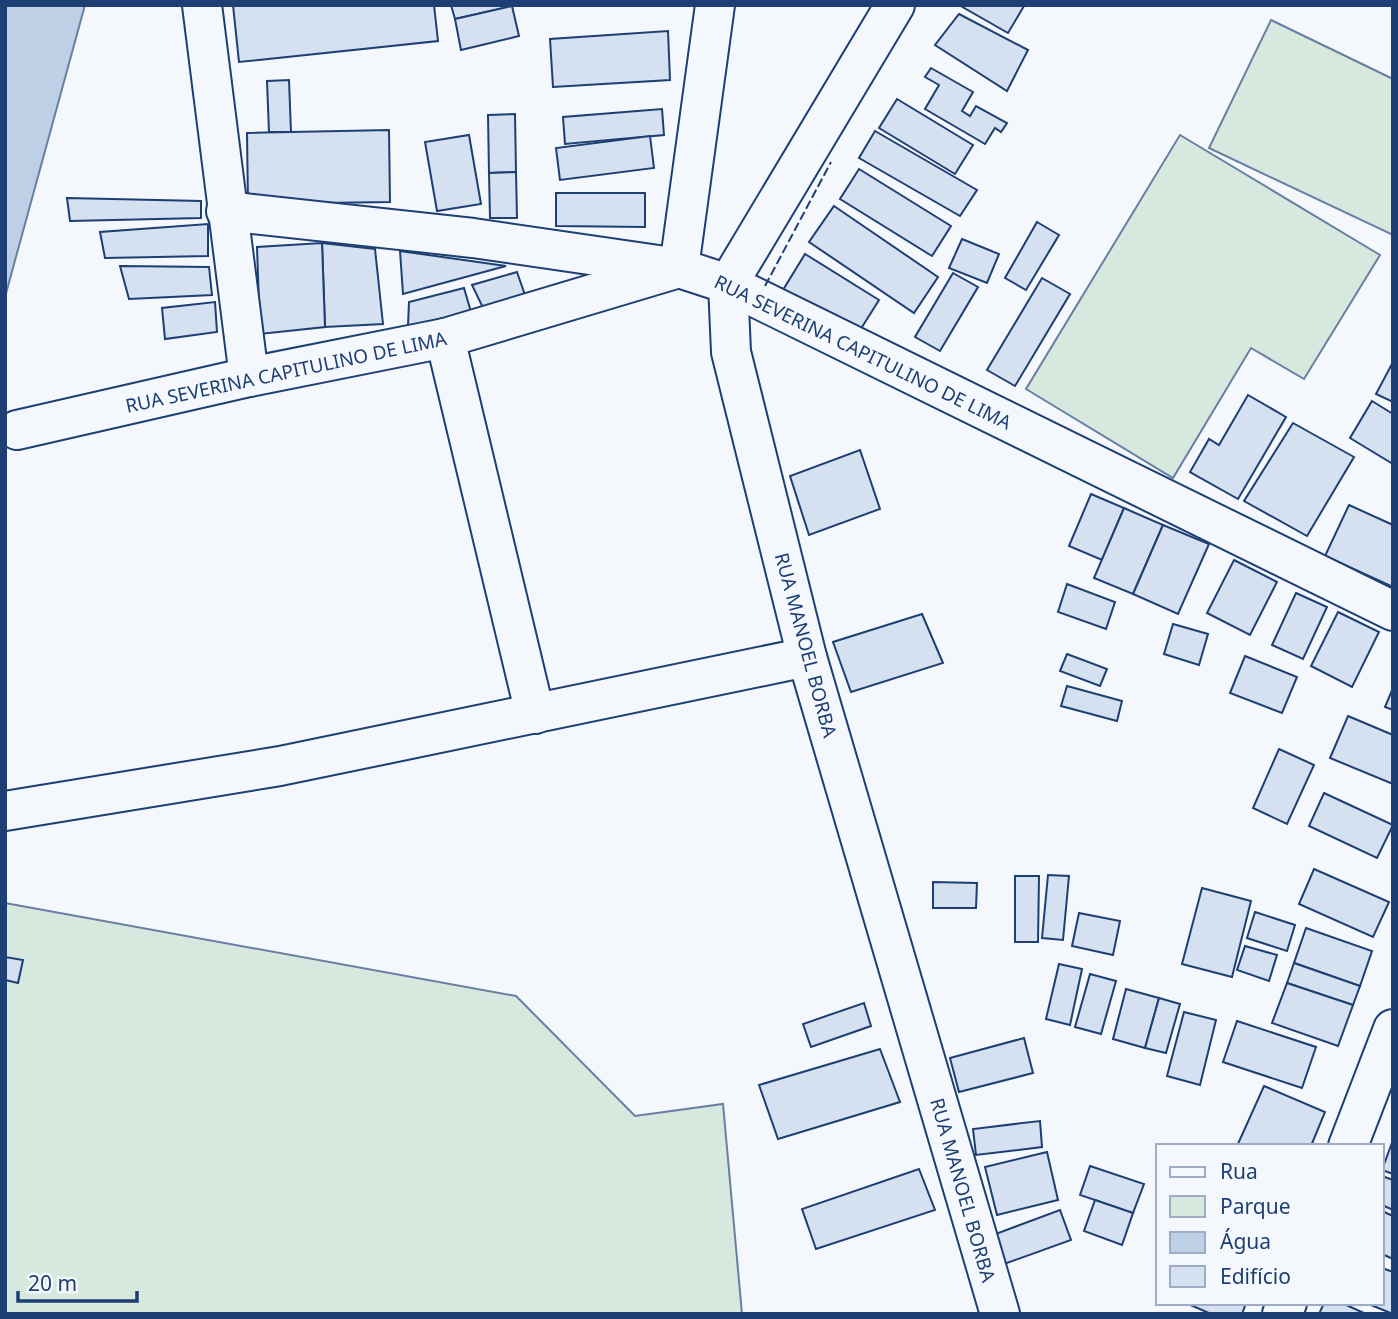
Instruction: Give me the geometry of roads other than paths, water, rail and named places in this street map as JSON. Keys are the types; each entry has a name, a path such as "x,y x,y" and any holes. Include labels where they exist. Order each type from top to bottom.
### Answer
{"street":[{"path":"202,5 249,377"},
{"path":"226,211 473,238 679,268 715,5"},
{"path":"728,284 895,5"},
{"name":"RUA SEVERINA CAPITULINO DE LIMA","path":"18,430 249,377 445,338 679,268 728,284 1393,611"},
{"name":"RUA MANOEL BORBA","path":"728,284 731,352 807,657 1000,1314"},
{"path":"445,338 536,714"},
{"path":"5,811 281,766 807,657"},
{"path":"1349,1144 1393,1029"}],"water":[{"path":"5,5 85,5 5,297"}]}
